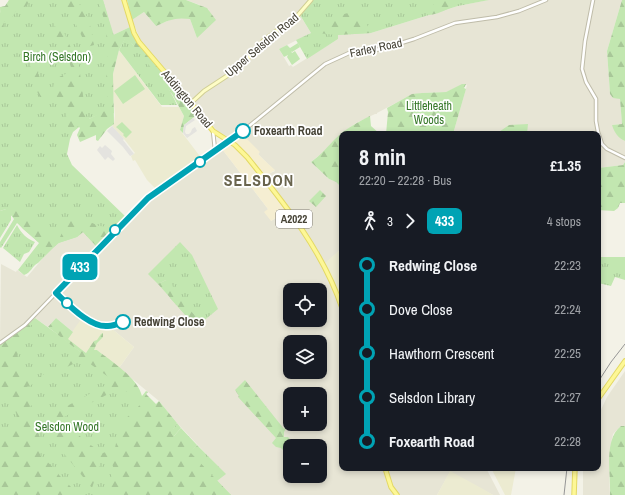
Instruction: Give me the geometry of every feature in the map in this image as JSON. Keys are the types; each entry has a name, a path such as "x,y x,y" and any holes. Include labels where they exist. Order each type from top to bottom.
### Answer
{"main road":[{"name":"Addington Road","path":"124,0 134,33 139,42 213,131 235,145 251,162 311,242 328,272 339,300"},
{"name":"Upper Selsdon Road","path":"191,103 204,91 239,68 264,40 298,15 311,0"},
{"path":"601,390 625,360"},
{"path":"601,395 625,360"},
{"path":"386,471 391,487 397,495"},
{"path":"573,495 574,471"}],"street":[{"name":"Farley Road","path":"0,343 25,325 148,198 229,141 325,64 342,55 382,49 414,39 455,23 496,18 519,11 546,0"},
{"path":"593,0 585,40 582,69 586,82 596,99 596,121 599,131"},
{"path":"213,131 215,151"},
{"path":"601,140 602,144 607,149 625,158"}],"shaded area":[{"path":"103,0 122,0 130,27 113,35"},
{"name":"SELSDON","path":"186,0 309,0 298,12 311,33 279,49 289,66 291,65 293,67 338,39 337,35 371,33 458,6 488,0 622,0 607,51 610,94 620,99 622,124 612,125 625,141 625,162 623,165 601,168 601,131 454,131 467,85 464,84 446,92 422,93 407,97 377,114 356,123 345,131 339,131 339,136 327,149 311,162 329,179 339,185 339,251 326,263 338,292 339,291 339,471 488,471 500,495 493,495 450,472 437,495 231,495 217,481 225,474 177,423 159,401 119,368 134,347 111,328 95,327 83,319 73,332 56,318 48,327 32,316 24,324 0,341 1,264 16,272 17,270 27,277 49,251 59,243 77,237 83,232 99,249 150,198 222,149 268,209 271,221 276,218 284,228 296,219 264,176 275,171 258,154 259,153 240,132 230,137 222,135 217,131 141,41 132,20 144,12 156,26 179,17 190,19 197,38 209,10"},
{"path":"119,50 162,107 179,107 184,116 180,130 202,159 157,190 147,180 135,160 133,161 131,156 135,153 112,126 114,124 115,115 112,82"},
{"path":"193,118 195,120 186,126 185,132 186,134 189,134 195,127 197,131 187,138 183,133 184,125"},
{"path":"112,126 124,139 123,140 134,154 130,156 107,131"},
{"path":"242,134 260,152 258,154 275,170 261,179 293,221 284,228 276,218 271,221 264,212 268,209 222,149"},
{"path":"105,145 112,151 111,154 115,159 113,161 108,157 105,160 97,150 100,146 102,148"},
{"path":"339,251 339,292 325,263"},
{"path":"82,318 95,327 111,328 134,347 119,368 97,350 86,353 67,339"},
{"path":"625,371 625,426 621,426 613,434 611,443 609,475 610,495 583,495 583,471 601,471 601,410 607,397"},
{"path":"450,471 483,489 493,495 437,495"},
{"path":"493,471 515,471 511,495 505,495"}],"green space":[{"name":"Birch (Selsdon)","path":"9,0 103,0 118,49 111,74 114,113 98,115 89,119 73,132 67,154 72,165 126,217 97,247 83,232 77,237 58,243 28,273 24,275 18,270 39,243 17,223 1,248 0,247 0,242 14,219 11,215 11,220 0,238 0,211 6,209 0,209 0,13 8,4"},
{"path":"9,0 29,0 27,6 16,10 12,18 7,19 4,22 3,33 1,33 0,7 5,6"},
{"path":"64,0 82,0 78,2 89,20 94,45 87,47"},
{"path":"98,0 103,0 113,35 130,27 137,43 198,114 184,125 183,133 180,130 184,116 172,94 133,45 125,39 119,50 113,74 114,124 107,129 98,141 96,140 96,135 80,142 77,135 80,128 78,126 69,132 65,109 53,91 57,79 72,70 66,53 55,41 56,28 52,17 57,17 79,66 86,117 89,119 108,109 106,82 108,46 103,16"},
{"path":"127,0 186,0 207,8 216,20 197,38 190,19 180,18 156,26 144,12 132,20"},
{"path":"313,0 489,0 458,6 371,33 338,35 338,39 307,59 296,40 311,33 300,15"},
{"path":"437,0 468,0 433,15 428,15 427,13"},
{"path":"622,0 625,0 625,141 620,138 612,125 622,124 620,99 613,98 610,94 607,51"},
{"path":"360,10 371,33 337,35 317,33 320,20"},
{"path":"39,38 40,44 36,64 39,67 38,74 47,96 46,100 43,101 36,89 30,69 33,40"},
{"path":"125,38 140,52 162,78 177,105 161,105 119,50"},
{"path":"298,43 300,47 292,52 291,51 292,53 295,51 300,59 292,65 287,57 288,55 284,57 279,49 287,45 290,48"},
{"path":"135,75 145,89 123,104 114,91"},
{"name":"Littleheath Woods","path":"462,84 466,84 464,88 466,89 454,131 386,131 387,108 412,94 446,92"},
{"path":"370,116 371,126 377,131 344,131"},
{"path":"122,122 132,132 126,138 123,135 124,134 116,127"},
{"path":"528,124 527,131 500,131 509,125"},
{"path":"339,135 339,185 329,179 311,162"},
{"path":"625,162 625,203 620,203 618,208 614,211 601,210 601,168 623,165"},
{"path":"320,190 326,196 316,207 309,201"},
{"path":"0,206 35,219 50,238 60,237 66,225 74,215 99,226 109,227 126,217 97,247 83,232 77,237 59,243 49,251 23,229 6,209 0,211"},
{"path":"17,225 24,235 35,242 29,252 24,254 20,262 3,248"},
{"path":"180,242 192,255 218,309 196,327 170,298 166,280 158,284 148,274"},
{"path":"601,257 625,257 625,280 615,277 611,286 601,284"},
{"path":"166,280 172,284 175,294 201,322 196,327 158,284"},
{"name":"Selsdon Wood","path":"35,318 63,338 139,399 171,432 177,423 181,428 174,436 189,452 197,445 226,474 217,481 231,495 0,495 0,345"},
{"path":"56,318 73,332 68,339 86,353 94,341 97,340 103,333 103,337 97,343 94,350 97,350 130,376 142,396 146,391 148,392 146,394 156,404 159,401 177,423 171,433 174,436 181,428 197,445 190,452 231,495 109,495 113,466 108,460 102,457 92,488 52,437 52,414 114,381 82,358 81,360 22,389 52,413 51,414 36,402 35,404 24,409 37,430 41,442 40,455 79,495 0,495 0,431 16,424 17,417 8,398 0,403 0,345 20,331 33,319 37,322 34,326 31,325 25,332 24,345 17,355 21,365 33,380 73,359 80,352 48,327","holes":["119,386 141,404 120,424 115,448 103,453 89,444 60,419 118,389"]},
{"path":"245,380 283,428 284,437 288,437 290,439 283,439 283,450 276,447 272,443 276,438 238,397 239,396 235,390"},
{"path":"621,426 625,426 625,495 610,495 610,449 615,432"}],"tram line":[{"path":"601,377 625,344"},
{"path":"564,495 567,471"}],"bus line":[{"name":"433","path":"123,322 107,326 92,323 56,293 148,198 243,131"}],"place":[{"name":"Foxearth Road","path":"243,131"},
{"name":"Redwing Close","path":"123,322"}],"district":[{"name":"SELSDON","path":"259,180"}]}
